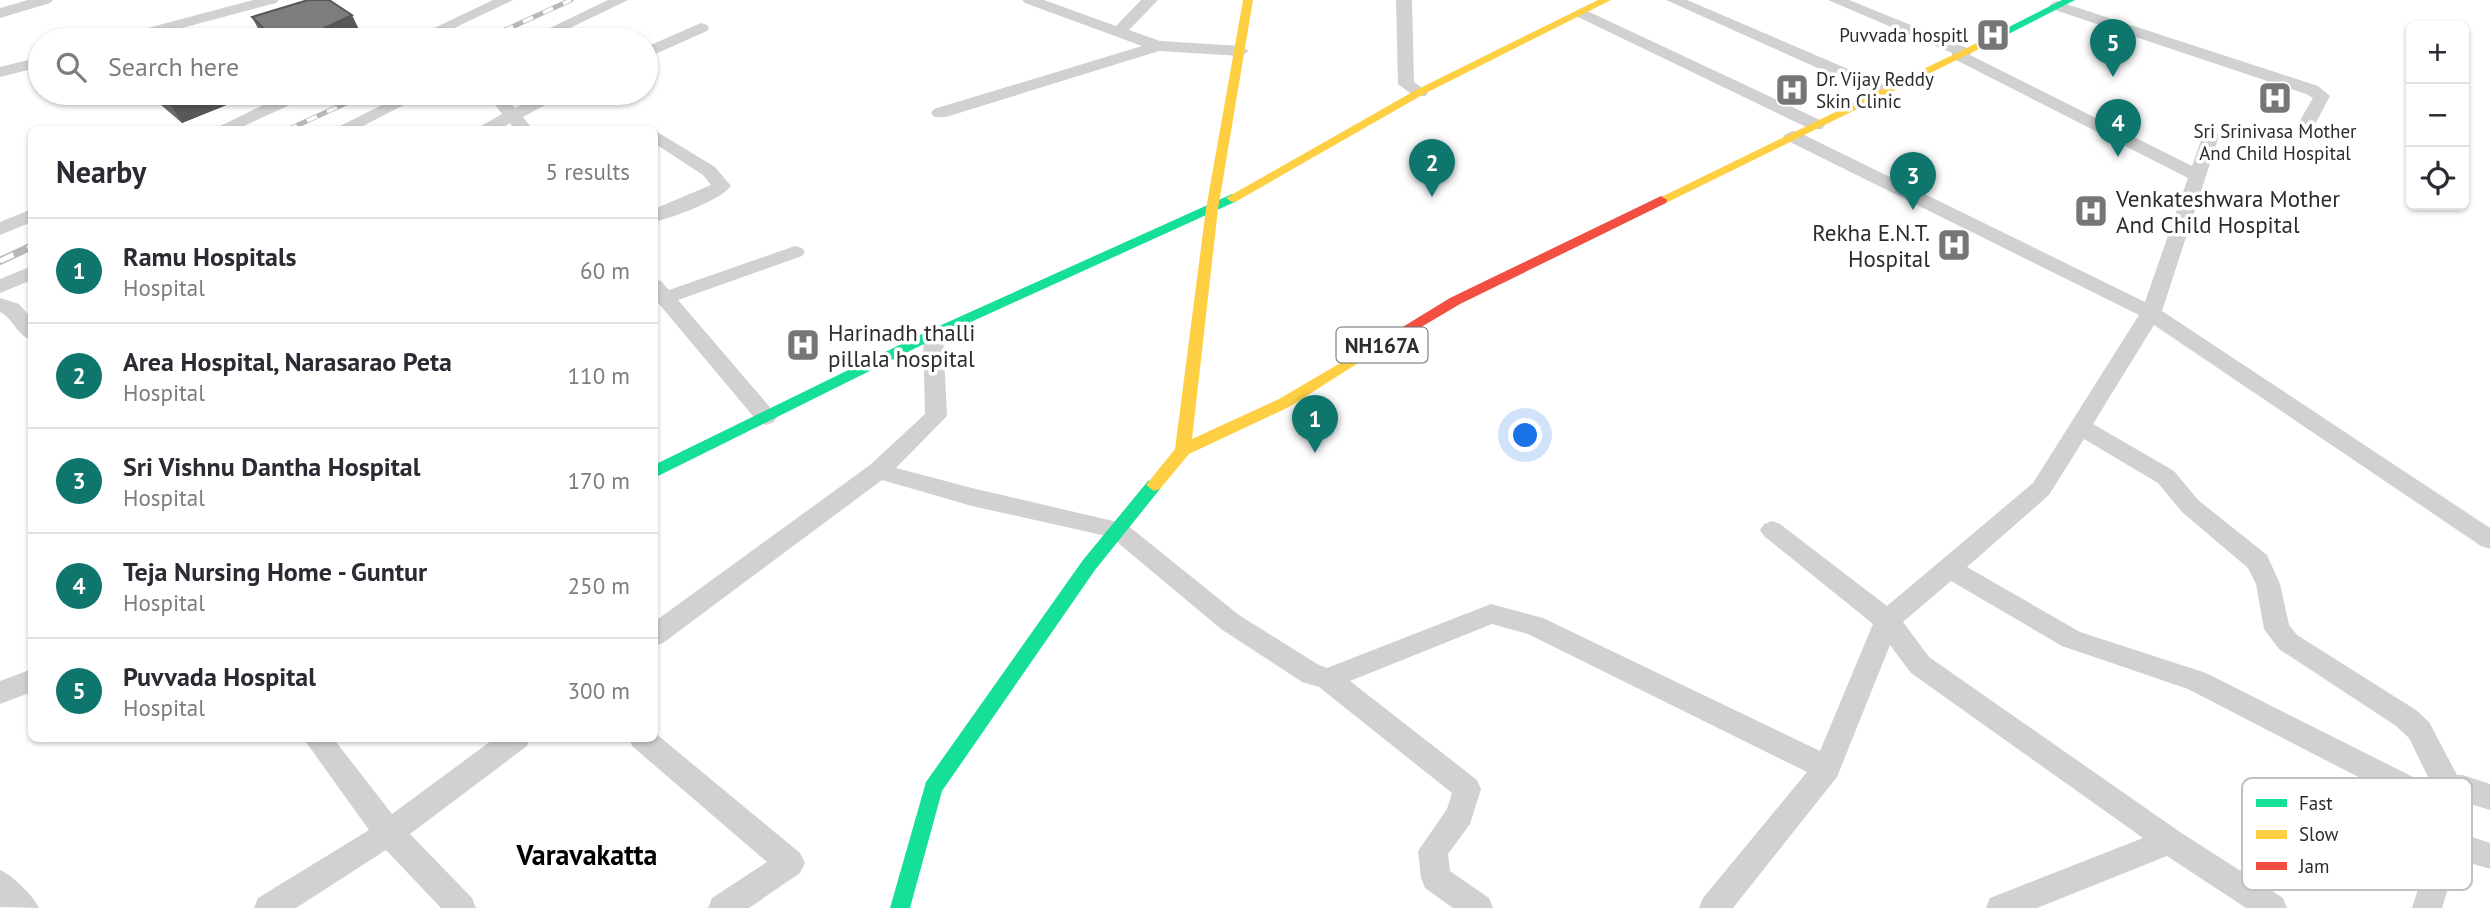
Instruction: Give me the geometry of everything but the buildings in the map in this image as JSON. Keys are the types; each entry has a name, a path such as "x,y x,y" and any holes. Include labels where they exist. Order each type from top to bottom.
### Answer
{"main road":[{"path":"1183,450 1212,209 1248,0"},
{"path":"658,470 933,334 1212,209 1420,92 1606,0"},
{"name":"NH167A","path":"900,908 933,788 1089,565 1183,450 1284,403 1455,302 2063,3"}],"street":[{"path":"0,13 45,0"},
{"path":"165,28 271,0"},
{"path":"444,28 505,0"},
{"path":"559,28 620,0"},
{"path":"1030,0 1158,46 1241,51"},
{"path":"1119,32 1150,0"},
{"path":"1404,0 1406,84 1420,92"},
{"path":"1674,0 1884,91"},
{"path":"1836,0 1961,54 2198,176"},
{"path":"2063,3 2312,89 2322,96 2306,124"},
{"path":"1581,13 1816,125"},
{"path":"658,48 701,28"},
{"path":"940,113 1158,46"},
{"path":"0,72 28,65"},
{"path":"229,126 275,105"},
{"path":"348,126 393,105"},
{"path":"504,105 522,126"},
{"path":"490,126 532,105"},
{"path":"1791,136 2151,313 2490,540"},
{"path":"1714,908 1827,768 1887,621 2041,489 2151,313 2210,136"},
{"path":"658,138 709,171 722,186 658,214"},
{"path":"0,229 28,217"},
{"path":"766,417 660,291 795,252"},
{"path":"0,286 28,274"},
{"path":"0,304 12,309 28,328"},
{"path":"658,633 878,471 936,416 933,334"},
{"path":"2080,426 2166,477 2190,506 2258,562 2268,584 2277,629 2288,642 2406,718 2419,730 2436,778"},
{"path":"878,471 972,497 1118,530 1230,622 1311,674 1328,679 1467,789 1460,815 1433,851 1436,878 1478,908"},
{"path":"1772,530 1854,592 1887,621 1920,665 2170,841 2242,888"},
{"path":"1949,568 2071,639 2197,681 2404,778"},
{"path":"1328,679 1491,614 1534,625 1827,768"},
{"path":"0,693 28,682"},
{"path":"319,742 389,833 461,908"},
{"path":"269,908 389,833 512,742"},
{"path":"647,742 790,863 723,908"},
{"path":"2472,790 2490,797"},
{"path":"2001,908 2170,841"},
{"path":"2472,850 2490,856"},
{"path":"0,884 5,892 24,908"},
{"path":"2245,890 2272,908"},
{"path":"2427,908 2433,890"}],"railway":[{"path":"509,28 571,0"},
{"path":"296,126 342,105"},
{"path":"0,261 28,248"}],"traffic: fast":[{"path":"1977,46 2070,0"},
{"path":"658,470 933,334 1232,198"},
{"path":"900,908 933,788 1089,565 1154,485"}],"traffic: slow":[{"path":"1183,450 1212,209 1248,0"},
{"path":"1232,198 1420,92 1606,0"},
{"path":"1661,200 1977,46"},
{"path":"1154,485 1183,450 1284,403 1359,358"}],"traffic: jam":[{"path":"1359,358 1455,301 1661,200"}],"place":[{"name":"Puvvada hospitl","path":"1993,35"},
{"name":"Puvvada Hospital","path":"2113,77"},
{"name":"Dr. Vijay Reddy Skin Clinic","path":"1792,90"},
{"name":"Sri Srinivasa Mother And Child Hospital","path":"2275,98"},
{"name":"Teja Nursing Home - Guntur","path":"2118,157"},
{"name":"Area Hospital, Narasarao Peta","path":"1432,197"},
{"name":"Sri Vishnu Dantha Hospital","path":"1913,210"},
{"name":"Venkateshwara Mother And Child Hospital","path":"2091,211"},
{"name":"Rekha E.N.T. Hospital","path":"1954,245"},
{"name":"Harinadh thalli pillala hospital","path":"803,345"},
{"name":"Ramu Hospitals","path":"1315,453"}],"district":[{"name":"Varavakatta","path":"587,854"}]}
